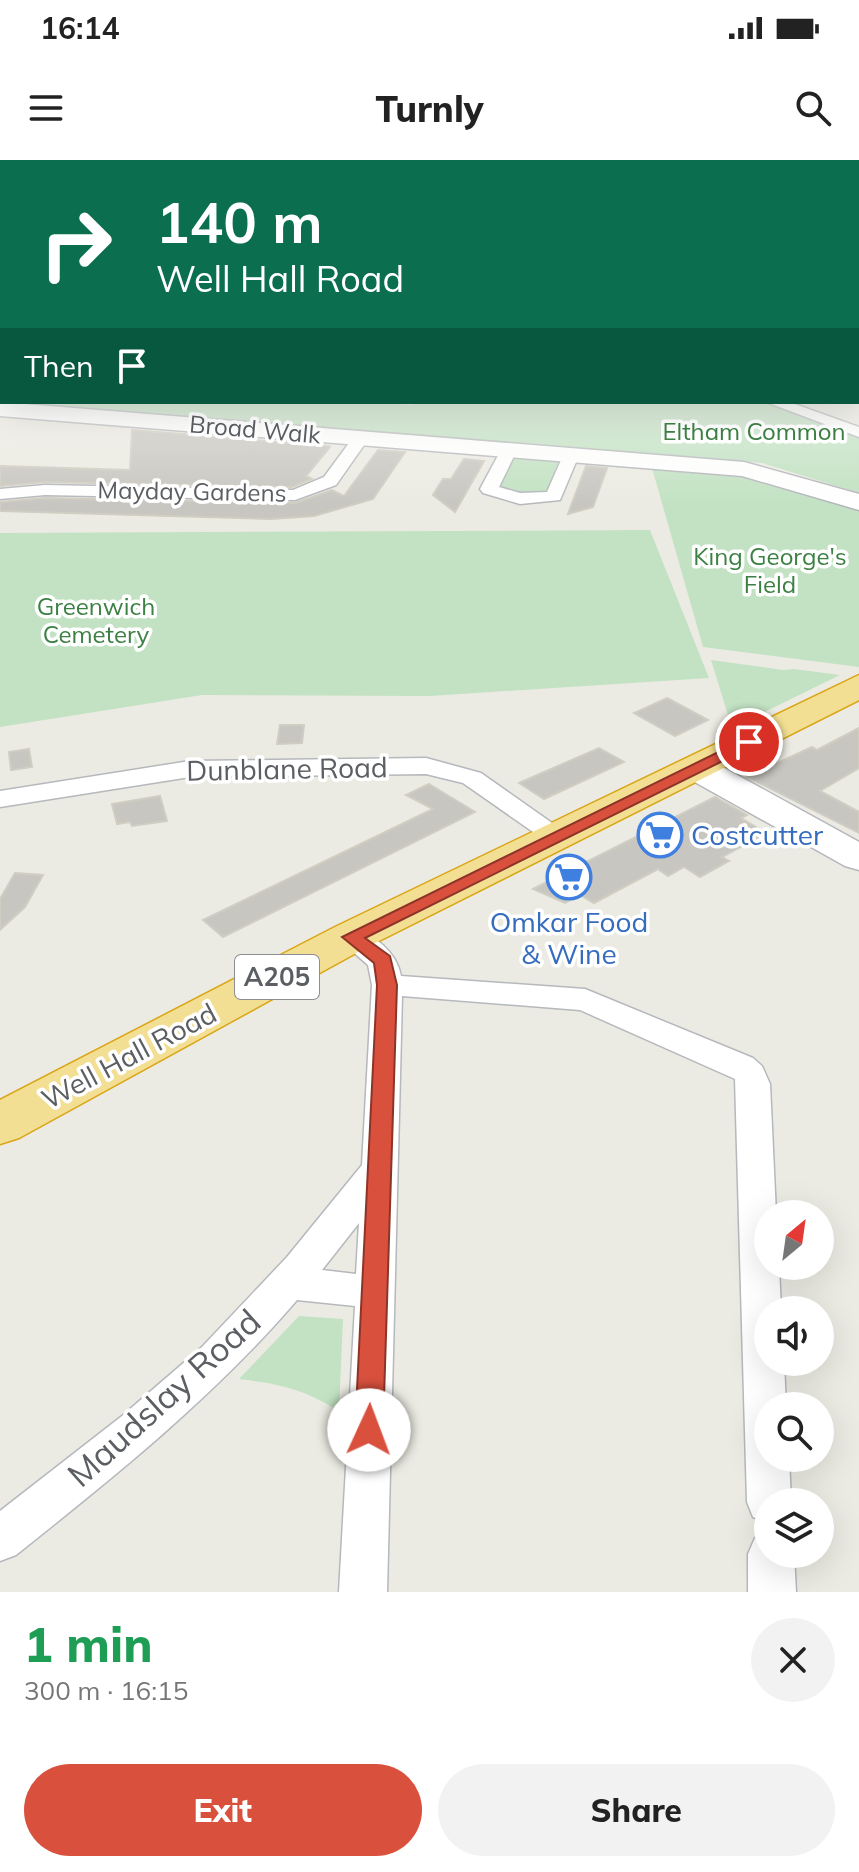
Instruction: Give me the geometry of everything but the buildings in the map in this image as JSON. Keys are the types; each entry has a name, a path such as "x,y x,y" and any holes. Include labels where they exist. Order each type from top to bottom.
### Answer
{"highway":[{"name":"Well Hall Road","path":"0,1124 351,937 859,686"}],"street":[{"path":"780,404 859,432"},
{"name":"Broad Walk","path":"10,407 755,470 859,502"},
{"name":"Mayday Gardens","path":"0,494 45,490 295,495 330,481 361,438"},
{"path":"509,450 489,489 500,496 540,499 554,496 571,455"},
{"name":"Mayday Gardens","path":"0,483 29,484 45,490"},
{"name":"Dunblane Road","path":"0,799 190,769 426,766 460,772 472,778 556,835"},
{"path":"697,768 859,858"},
{"path":"351,937 383,961 387,985 363,1592"},
{"path":"387,985 585,1000 741,1066 750,1074 753,1084 768,1488"},
{"name":"Maudslay Road","path":"0,1539 172,1400 217,1359 287,1283 378,1171"},
{"path":"287,1283 374,1292"},
{"path":"771,1568 772,1592"}],"green space":[{"name":"Eltham Common","path":"768,404 859,435 859,493 762,463 29,406"},
{"path":"513,457 562,462 550,491 536,497 497,489"},
{"name":"King George's Field","path":"652,468 747,475 859,509 859,667 703,647"},
{"name":"Greenwich Cemetery","path":"650,530 709,678 430,696 202,695 0,727 0,533"},
{"path":"711,660 783,670 840,675 732,728"},
{"path":"299,1316 343,1319 339,1411 291,1389 239,1379"}],"place":[{"name":"Costcutter","path":"660,835"},
{"name":"Omkar Food & Wine","path":"569,877"}],"route":[{"path":"369,1430 387,985 383,961 351,937 749,742"}]}
